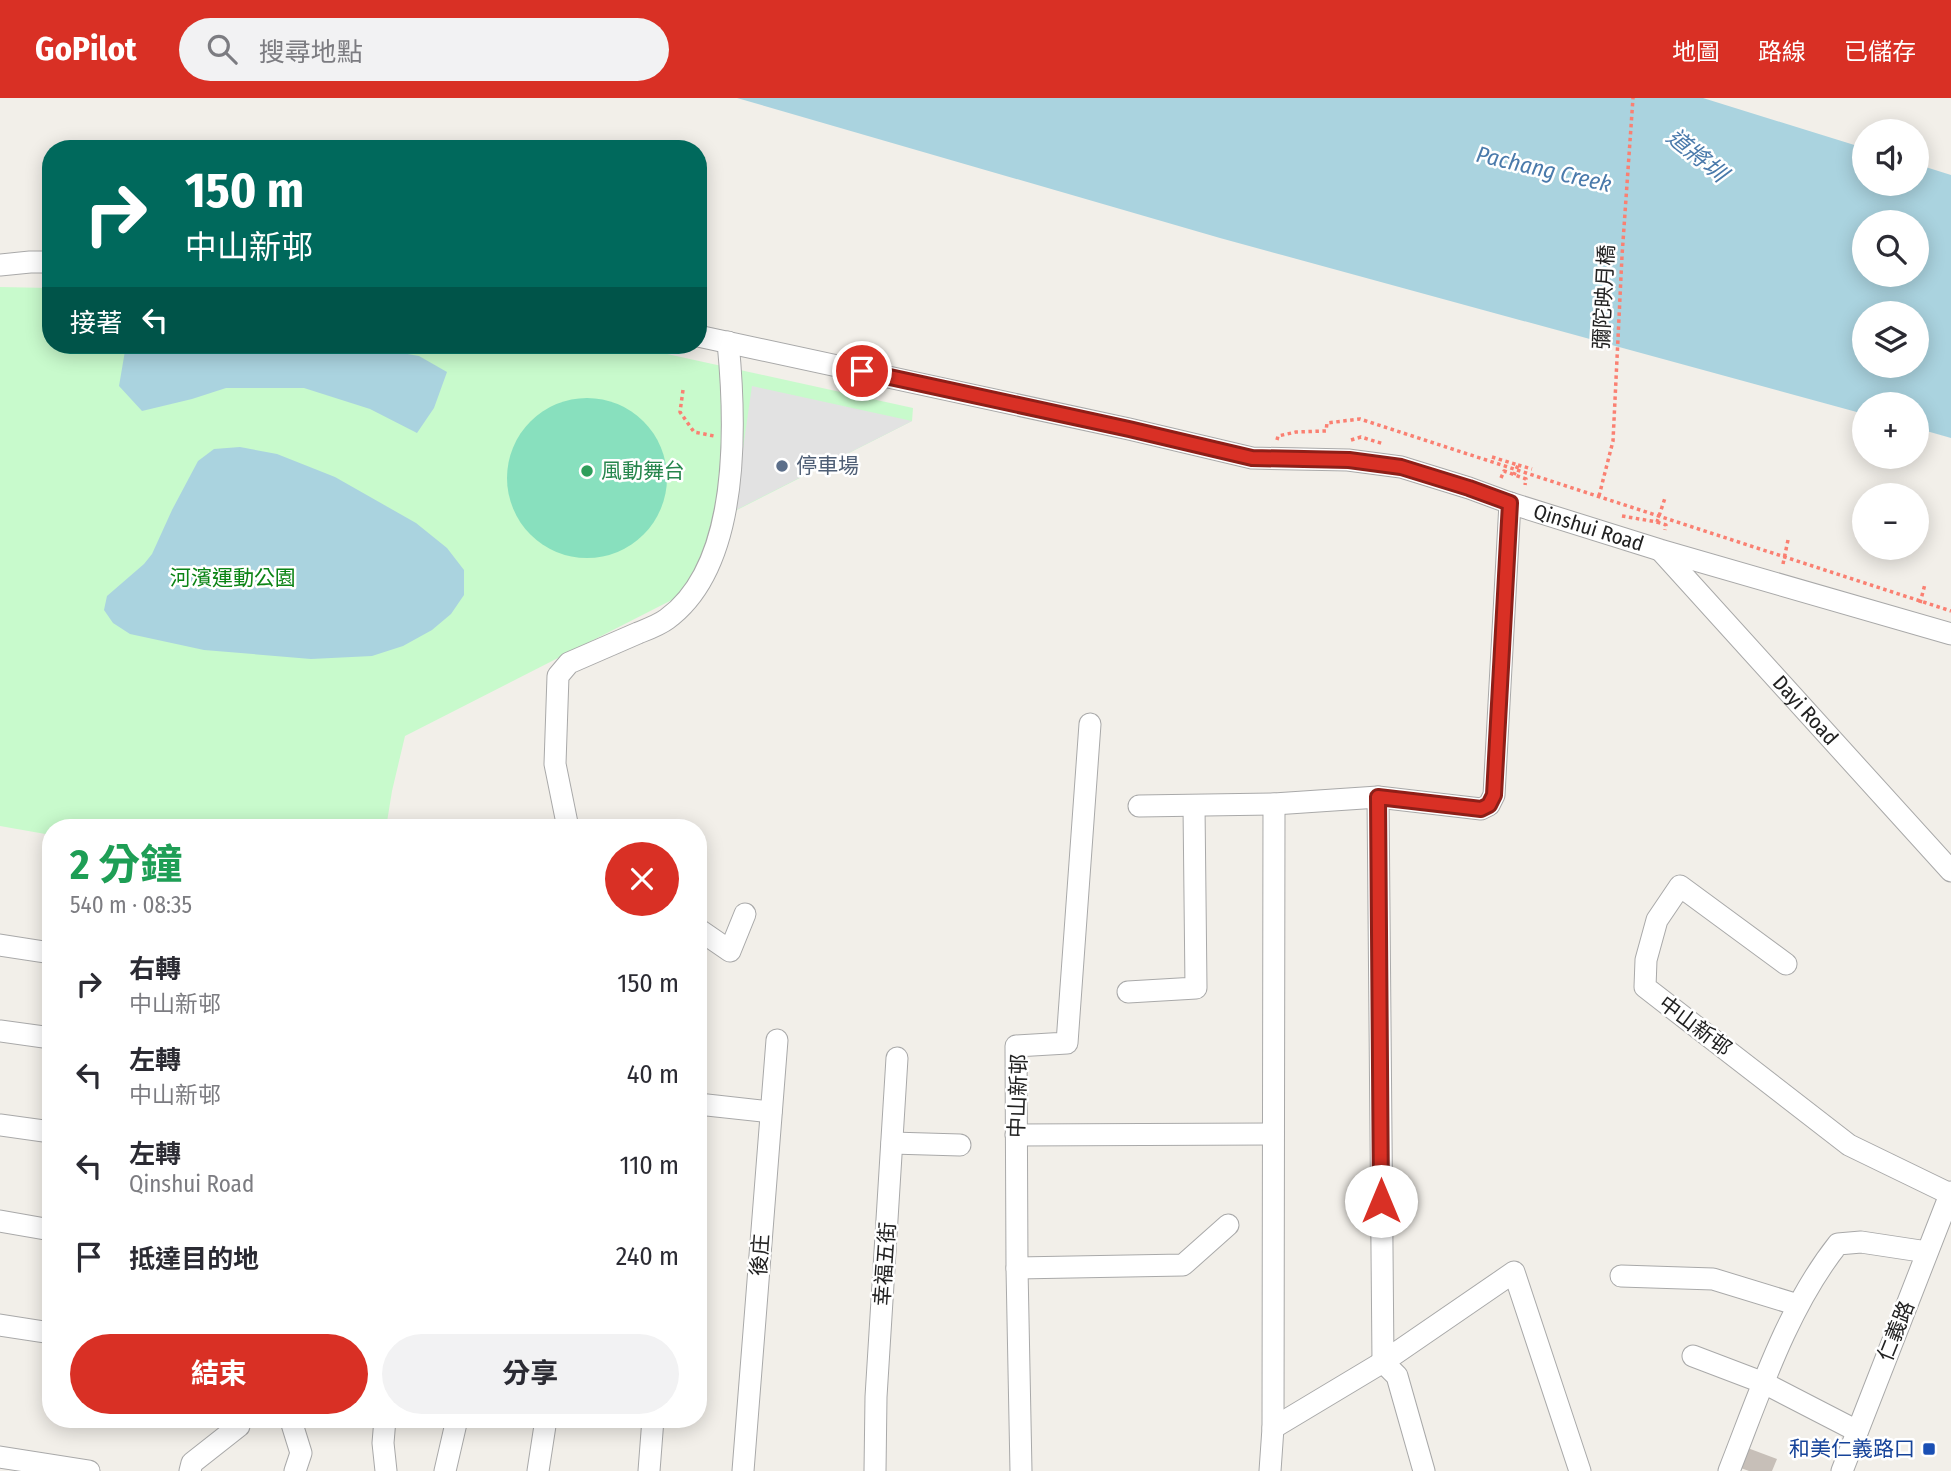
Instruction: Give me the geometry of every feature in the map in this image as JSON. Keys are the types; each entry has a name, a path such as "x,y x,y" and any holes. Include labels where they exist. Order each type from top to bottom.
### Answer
{"street":[{"path":"0,265 42,262"},
{"name":"Qinshui Road","path":"707,338 1252,458 1349,460 1401,467 1510,503 1662,540 1951,634"},
{"path":"566,819 555,764 558,676 569,663 666,621 689,601 704,577 718,542 729,490 731,380 727,342"},
{"path":"1139,806 1274,804 1378,797 1481,809 1489,805 1494,795 1510,503"},
{"name":"Dayi Road","path":"1662,540 1951,871"},
{"name":"中山新邨","path":"1021,1471 1016,1045 1067,1043 1090,723"},
{"path":"1378,797 1383,1363 1397,1376 1424,1471"},
{"path":"1270,1471 1273,1428 1274,804"},
{"path":"1128,992 1196,988 1194,806"},
{"name":"中山新邨","path":"1786,964 1679,886 1657,920 1646,960 1645,987 1849,1144 1951,1193"},
{"path":"707,935 730,951 745,914"},
{"path":"0,945 42,952"},
{"path":"0,1031 42,1037"},
{"name":"後庄","path":"743,1471 777,1040"},
{"name":"幸福五街","path":"875,1471 876,1397 897,1058"},
{"path":"707,1105 771,1112"},
{"path":"0,1125 42,1131"},
{"path":"1016,1135 1273,1134"},
{"path":"892,1143 960,1145"},
{"name":"仁義路","path":"1842,1471 1951,1193"},
{"path":"0,1221 42,1228"},
{"path":"1017,1268 1183,1265 1228,1225"},
{"path":"1729,1471 1798,1305 1838,1244 1861,1242 1927,1252"},
{"path":"1273,1428 1383,1363 1514,1272 1580,1471"},
{"path":"1621,1276 1713,1279 1798,1305"},
{"path":"0,1325 42,1332"},
{"path":"1693,1356 1764,1383 1857,1431"},
{"path":"190,1471 192,1463 236,1428"},
{"path":"293,1428 301,1453 295,1471"},
{"path":"384,1428 386,1471"},
{"path":"445,1471 455,1428"},
{"path":"538,1471 545,1428"},
{"path":"649,1471 652,1428"},
{"path":"0,1457 89,1471"}],"path":[{"name":"彌陀映月橋","path":"1599,496 1613,441 1633,98"},
{"path":"683,390 680,412 694,432 731,441"},
{"path":"1278,436 1296,432 1326,431 1327,423 1360,419 1599,496 1657,519 1951,611"},
{"path":"1492,457 1527,479 1525,485"},
{"path":"1501,478 1504,471 1532,469"},
{"path":"1657,519 1665,498"},
{"path":"1622,516 1657,519 1666,526 1662,540"},
{"path":"1783,564 1788,540"},
{"path":"1920,601 1925,584"}],"green space":[{"name":"河濱運動公園","path":"0,287 42,288 42,354 667,354 913,408 912,421 735,511 713,579 405,736 387,819 42,819 42,833 0,826"},
{"name":"風動舞台","path":"587,398 618,404 644,421 661,447 667,478 661,509 644,535 618,552 587,558 556,552 530,535 513,509 507,478 513,447 530,421 556,404"}],"shaded area":[{"name":"停車場","path":"752,386 912,421 734,511"}],"water":[{"path":"737,98 1703,98 1852,144 1852,196 1929,196 1929,168 1951,175 1951,438 1929,432 1929,392 1852,392 1852,411 1220,238"},
{"path":"124,354 408,354 419,356 447,372 434,408 417,433 370,409 304,388 226,388 142,411 119,386"},
{"path":"240,447 277,454 335,477 416,523 447,548 464,570 464,595 451,614 432,630 403,646 372,656 311,659 204,650 130,634 113,623 104,610 107,596 152,554 198,461 214,449"}],"building":[{"path":"1745,1447 1777,1459 1772,1471 1749,1471 1738,1467"}],"place":[{"name":"停車場","path":"782,466"},
{"name":"風動舞台","path":"587,471"},
{"name":"和美仁義路口","path":"1929,1449"}],"route":[{"path":"862,371 1252,458 1349,460 1401,467 1510,503 1494,795 1489,805 1481,809 1378,797 1381,1201"}],"water label":[{"name":"道將圳","path":"1697,155"},
{"name":"Pachang Creek","path":"1544,169"}]}
